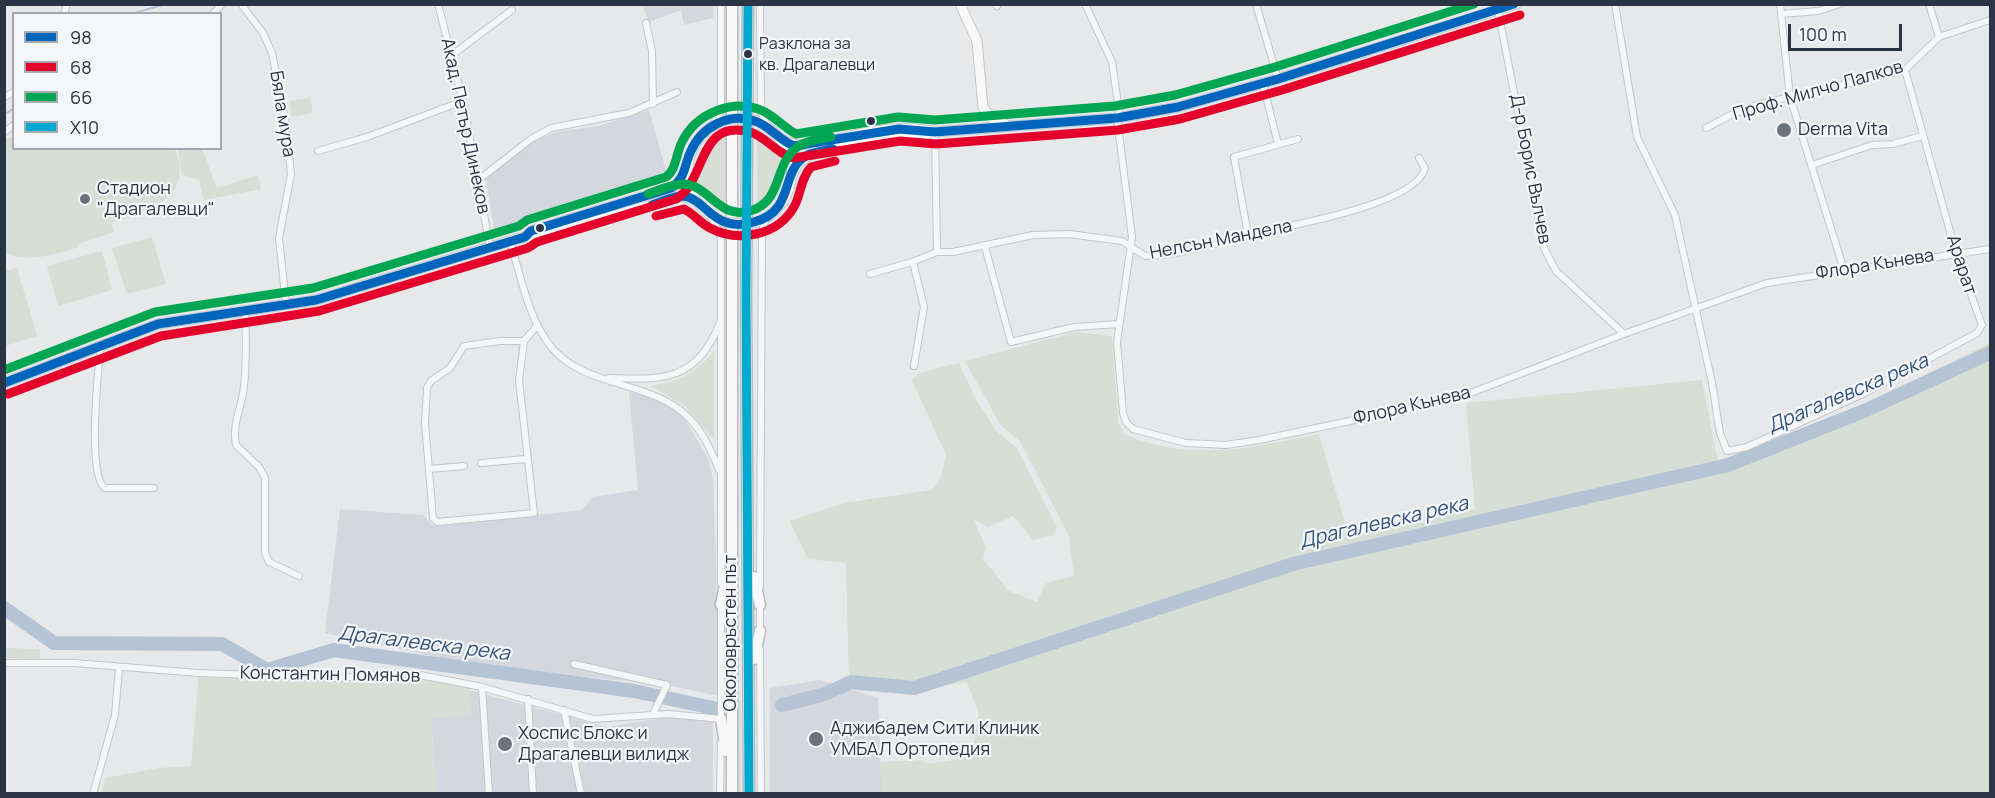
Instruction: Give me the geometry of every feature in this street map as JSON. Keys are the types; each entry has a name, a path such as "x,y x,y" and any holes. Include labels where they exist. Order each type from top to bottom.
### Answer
{"highway":[{"name":"Околовръстен път","path":"732,4 732,790"},
{"name":"Околовръстен път","path":"748,4 746,293 749,794"},
{"path":"722,605 731,552"},
{"path":"749,557 760,605"},
{"path":"750,683 760,631"},
{"path":"721,719 732,790"}],"main road":[{"path":"960,4 977,41 983,107 993,120 1013,126"},
{"path":"687,171 695,200 710,215 724,222 743,224 757,222 766,217 785,199 798,163 813,153 935,132 1118,118 1179,107 1263,84 1516,4"},
{"path":"525,237 531,231 671,188 682,181 693,147 711,127 725,120 738,118 757,121 768,126 783,140 798,146 873,131 922,129 935,132"},
{"path":"783,140 791,158 792,176"},
{"path":"4,383 100,345 168,322 316,300 525,237 533,239 681,196 695,200"}],"street":[{"name":"Бяла мура","path":"241,4 263,33 272,53 286,124 291,174 279,238 286,304"},
{"name":"Акад. Петър Динеков","path":"438,4 463,101 490,247"},
{"path":"711,127 721,111 721,4"},
{"path":"760,4 761,112 768,126"},
{"name":"Флора Кънева","path":"1085,4 1112,62 1132,249 1118,342 1123,413 1128,425 1133,429 1165,438 1204,445 1259,440 1455,399 1624,334 1767,283 1990,249"},
{"path":"1256,4 1278,79"},
{"path":"1615,4 1637,137 1675,214 1697,309"},
{"path":"1780,4 1790,97 1845,270"},
{"path":"1781,14 1818,11 1840,4"},
{"path":"1929,4 1939,37"},
{"path":"452,55 512,10"},
{"name":"Д-р Борис Вълчев","path":"1498,10 1544,248 1556,271 1624,334"},
{"name":"Проф. Милчо Лалков","path":"1706,128 1731,114 1790,97 1905,70 1939,37 1990,20"},
{"path":"646,23 652,51 653,104"},
{"name":"Арарат","path":"1697,309 1720,433 1727,451 1746,447 1876,387 1977,333 1982,325 1956,253 1905,70"},
{"path":"1263,84 1278,144"},
{"path":"477,181 531,139 551,128 620,115 653,104 676,92"},
{"path":"318,151 367,137 463,101"},
{"path":"935,132 937,252"},
{"path":"1812,165 1872,145 1893,144 1922,136"},
{"path":"1248,235 1234,156 1298,139"},
{"name":"Нелсън Мандела","path":"870,274 913,262 937,252 949,253 985,247 1012,238 1054,234 1122,241 1140,255 1154,256 1294,226 1375,203 1406,188 1425,170 1419,158"},
{"name":"Околовръстен път","path":"710,215 721,233 720,794"},
{"name":"Околовръстен път","path":"760,794 762,232 766,217"},
{"path":"510,241 537,326 552,348 572,366 655,394 680,409 701,432 720,473"},
{"path":"985,247 1011,342 1074,327 1119,324"},
{"path":"913,262 924,307 914,366"},
{"path":"245,310 246,374 243,397 234,424 236,445 259,467 266,478 265,553 269,562 299,576"},
{"path":"600,377 658,379 682,371 703,355 721,321"},
{"path":"524,341 469,344 461,350 450,368 431,381 427,388 425,423 433,518 437,522 534,513 526,459 519,381 524,341 537,326"},
{"path":"100,345 95,405 97,479 105,488 154,488"},
{"path":"481,463 526,459"},
{"path":"429,469 464,466"},
{"name":"Константин Помянов","path":"4,663 74,663 119,668 338,678 391,674 441,678 482,687 592,719 653,714 721,719"},
{"path":"574,664 667,685 653,714"},
{"path":"93,794 115,715 119,668"},
{"path":"482,687 489,794"},
{"path":"528,699 533,794"},
{"path":"564,710 581,794"}],"shaded area":[{"path":"643,5 713,5 713,18 684,25 681,10 648,22"},
{"path":"310,98 313,113 292,117 289,101"},
{"path":"649,110 669,181 495,234 486,179 531,143 555,132 598,126"},
{"path":"725,128 725,213 703,196 696,171 698,159 704,147 713,136"},
{"path":"757,128 769,136 777,147 784,171 783,184 778,196 757,214"},
{"name":"Стадион \"Драгалевци\"","path":"12,136 12,150 175,150 179,166 178,180 173,191 164,200 139,213 111,223 114,232 78,244 79,247 51,255 33,257 5,254 4,139"},
{"path":"178,150 202,150 217,188 258,175 261,189 204,200 199,180 182,175"},
{"path":"152,237 166,284 127,294 112,248"},
{"path":"102,251 112,290 58,306 47,266"},
{"path":"17,268 37,336 5,346 5,271"},
{"path":"1077,332 1112,336 1118,422 1125,435 1175,448 1222,450 1319,434 1349,537 1475,509 1466,403 1702,380 1717,457 1724,472 1990,343 1990,793 882,793 880,762 923,760 926,764 955,760 973,747 979,715 967,682 908,692 849,686 846,563 808,559 789,521 844,503 932,490 940,480 946,455 912,380 919,373 959,363 975,398 996,431 1017,448 1057,527 1054,535 1033,540 1013,516 988,527 974,520 986,548 983,559 1009,591 1037,602 1046,583 1074,576 1069,536 1020,441 1001,426 965,361"},
{"path":"714,351 713,439 686,407 651,386 686,375 701,365"},
{"path":"629,392 659,400 683,416 708,458 713,479 719,696 672,686 469,664 325,633 340,509 423,515 433,526 582,510 593,497 638,490"},
{"path":"5,648 40,649 40,660 5,658"},
{"path":"199,673 338,678 391,674 469,684 471,714 431,719 437,793 102,794 105,778 159,768 191,766"},
{"path":"820,680 878,698 882,793 770,793 770,688"},
{"path":"469,690 607,727 668,717 713,722 713,793 437,793 431,718 471,714"},
{"path":"738,700 741,700 741,794 738,793"}],"waterway":[{"path":"138,12 166,4"},
{"path":"4,115 12,109"},
{"name":"Драгалевска река","path":"782,705 825,694 851,682 914,688 1293,564 1728,465 1864,411 1990,353"},
{"name":"Драгалевска река","path":"4,608 54,643 222,644 267,670 334,650 634,691 713,708"}],"transit line":[{"name":"Х10","path":"748,4 746,293 749,794"},
{"name":"66","path":"4,370 155,312 313,288 519,226 527,220 666,177 674,166 687,133 706,116 728,107 741,106 765,112 796,134 898,117 935,120 1115,106 1175,95 1275,67 1474,4"},
{"name":"98","path":"4,383 158,324 316,300 525,237 531,231 671,188 682,177 690,153 701,136 708,129 725,120 755,121 794,146 899,129 935,132 1117,118 1178,107 1278,79 1514,4"},
{"name":"68","path":"8,394 161,336 319,311 528,248 537,242 676,199 693,179 711,142 720,134 733,130 756,134 782,153 794,158 900,141 936,144 1118,130 1180,119 1282,90 1520,15"},
{"name":"66","path":"648,194 670,186 684,184 693,186 723,208 741,212 753,210 769,199 784,164 796,148 808,142 831,137"},
{"name":"98","path":"652,205 683,196 691,198 720,220 740,224 754,222 767,217 782,201 792,172 798,163 809,154 833,149"},
{"name":"68","path":"656,216 684,209 706,226 721,233 757,234 779,224 788,216 811,167 835,161"}],"place":[{"name":"Разклона за кв. Драгалевци","path":"748,54"},
{"name":"Derma Vita","path":"1784,130"},
{"name":"Стадион \"Драгалевци\"","path":"85,199"},
{"name":"Аджибадем Сити Клиник УМБАЛ Ортопедия","path":"816,739"},
{"name":"Хоспис Блокс и Драгалевци вилидж","path":"505,744"}]}
